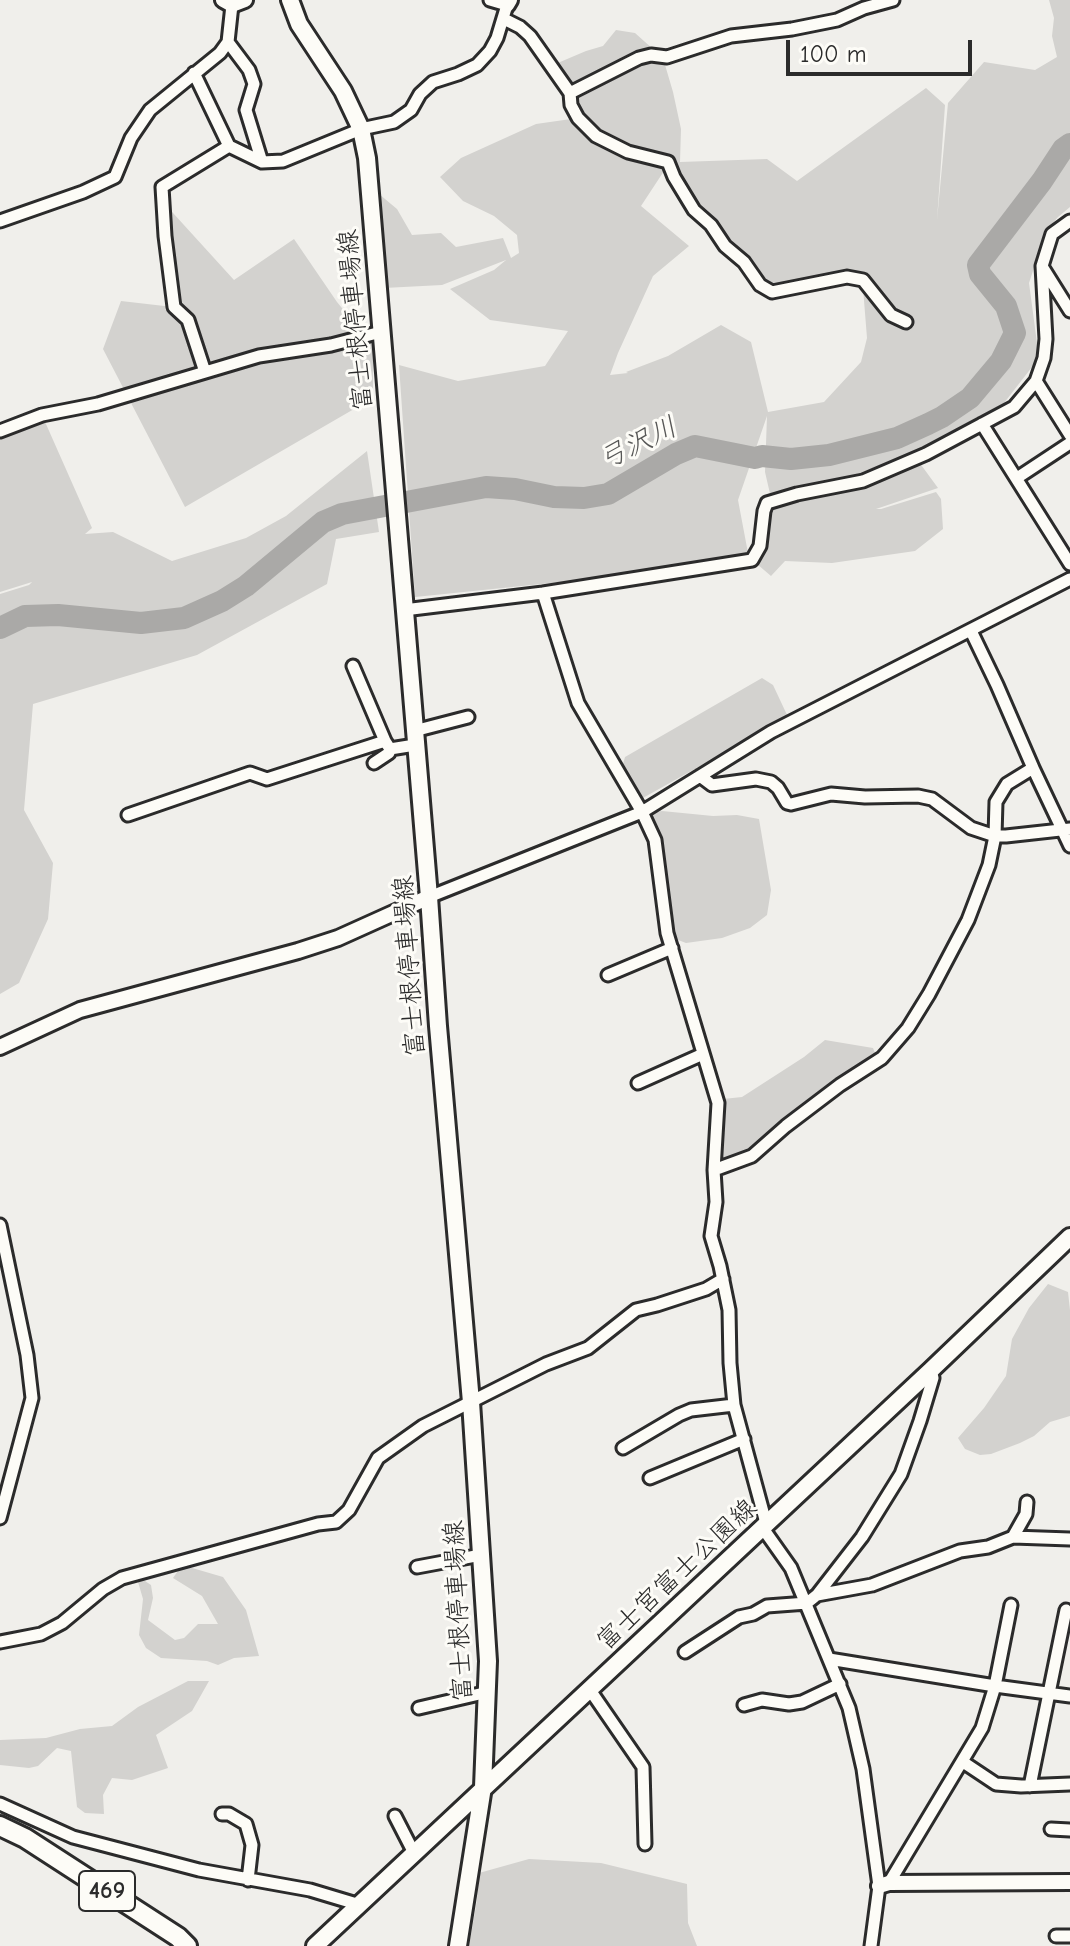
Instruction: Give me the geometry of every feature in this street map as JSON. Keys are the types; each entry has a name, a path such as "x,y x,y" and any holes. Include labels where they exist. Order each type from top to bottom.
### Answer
{"highway":[{"name":"469","path":"0,1826 25,1838 178,1937 187,1946"}],"main road":[{"name":"富士根停車場線","path":"290,0 299,24 343,91 361,129 367,158 471,1402 488,1661 483,1787 458,1946"},
{"name":"富士宮富士公園線","path":"315,1946 1070,1237"}],"street":[{"path":"490,0 507,8 530,36 570,93 571,105 578,118 596,136 628,152 668,162 694,210 711,225 725,246 744,262 760,285 772,292 847,277 863,280 891,315 906,322"},
{"path":"570,93 639,58 651,55 667,57 731,36 837,20 893,0"},
{"path":"0,221 83,192 115,177 131,138 150,110 220,53 228,42 233,2"},
{"path":"194,73 229,146 262,162 283,161 361,129 394,122 411,110 420,94 433,82 477,65 490,51 507,8"},
{"path":"228,42 249,70 254,84 246,110 262,162"},
{"path":"205,372 188,320 174,307 162,187 229,146"},
{"path":"404,610 543,593 752,560 760,546 767,503 863,481 926,454 1014,407 1036,381 1044,358 1046,339 1042,266 1052,234 1070,221"},
{"path":"1042,266 1070,311"},
{"path":"0,431 42,415 98,404 259,356 331,345 381,332"},
{"path":"1036,381 1070,435"},
{"path":"982,424 1070,564"},
{"path":"1017,478 1070,443"},
{"path":"0,1047 80,1010 338,938 429,897 642,812 771,732 1070,579"},
{"path":"543,593 578,703 655,840 667,933 718,1103 714,1170 716,1202 711,1236 729,1310 734,1405 764,1525 791,1568 849,1708 884,1885"},
{"path":"971,631 1033,768 1066,830 1070,846"},
{"path":"353,666 389,753 374,763"},
{"path":"128,815 250,773 267,779 415,738 468,717"},
{"path":"714,1170 752,1156 840,1085 882,1058 908,1028 968,920 989,865 995,836 996,802 1007,784 1033,768"},
{"path":"700,776 712,785 756,779 771,782 791,804 831,794 918,796 932,799 971,828 995,836 1066,830"},
{"path":"608,975 672,948"},
{"path":"638,1083 703,1054"},
{"path":"0,1225 27,1355 32,1398 0,1518"},
{"path":"0,1642 41,1634 62,1623 103,1589 122,1578 318,1524 336,1522 349,1510 378,1458 423,1426 546,1364 588,1348 636,1310 706,1289 723,1279"},
{"path":"685,1652 739,1617 767,1606 807,1603 817,1595 862,1537 901,1474 933,1378 931,1370"},
{"path":"623,1448 691,1410 734,1405"},
{"path":"650,1478 744,1439"},
{"path":"1013,1537 1026,1514 1027,1502"},
{"path":"817,1595 872,1585 960,1551 988,1547 1013,1537 1070,1539"},
{"path":"417,1567 481,1555"},
{"path":"871,1946 884,1885 982,1728 995,1686 1011,1605"},
{"path":"1030,1786 1066,1610"},
{"path":"829,1659 1070,1696"},
{"path":"744,1705 762,1700 789,1704 802,1702 840,1684"},
{"path":"590,1690 643,1767 645,1844"},
{"path":"419,1708 488,1692"},
{"path":"963,1762 996,1784 1070,1784"},
{"path":"0,1804 73,1837 199,1870 310,1890 360,1905"},
{"path":"222,1814 229,1814 246,1824 252,1845 248,1880"},
{"path":"395,1816 414,1853"},
{"path":"1051,1829 1070,1830"},
{"path":"884,1885 1070,1882"},
{"path":"1056,1936 1070,1936"}],"shaded area":[{"path":"1049,0 1070,0 1070,207 1046,231 1029,283 1039,358 1004,403 907,455 844,479 771,498 765,472 767,416 738,500 748,553 600,578 415,597 399,365 458,381 545,366 568,331 490,320 450,289 494,270 506,260 442,285 384,288 379,194 397,209 412,235 441,233 456,247 503,238 511,258 519,253 517,235 494,216 463,201 440,177 461,158 536,124 578,118 553,65 603,46 616,30 635,33 663,58 681,129 680,162 767,159 797,181 926,88 945,105 937,220 948,103 984,62 1035,70 1057,57 1052,36 1054,18","holes":["637,154 675,161 668,162 697,213 772,292 859,274 867,338 861,362 824,402 768,412 751,342 721,325 668,356 628,373 610,375 653,276 689,246 641,206 664,171"]},
{"path":"163,202 234,280 294,239 337,302 373,346 373,398 185,507 103,349 121,301 173,307"},
{"path":"42,415 92,528 85,534 113,532 172,561 246,538 286,516 367,451 379,532 336,539 327,584 197,655 33,704 24,810 53,863 48,919 19,983 0,994 0,594 32,582 0,592 0,431"},
{"path":"919,462 938,488 876,509 936,492 941,499 943,529 915,551 832,563 785,561 771,576 757,564 770,506"},
{"path":"762,678 773,685 788,717 641,799 623,764 625,757"},
{"path":"662,811 759,819 771,890 767,915 750,928 722,938 686,943 673,938 645,814"},
{"path":"825,1040 873,1048 877,1058 826,1088 746,1152 725,1162 720,1161 723,1099 742,1097"},
{"path":"1048,1284 1068,1292 1070,1416 1050,1422 1034,1436 991,1454 980,1455 965,1449 958,1438 1006,1376 1012,1339 1029,1308"},
{"path":"182,1565 223,1577 246,1610 259,1656 234,1658 218,1665 207,1661 161,1658 146,1648 139,1635 143,1599 136,1575 151,1585 153,1598 148,1620 175,1640 184,1638 198,1624 218,1624 202,1596 173,1578"},
{"path":"188,1681 209,1681 192,1711 156,1735 168,1768 132,1780 112,1778 103,1795 104,1814 85,1813 77,1807 71,1751 57,1748 38,1766 29,1768 0,1765 0,1740 46,1738 80,1729 112,1726 138,1707"},
{"path":"529,1859 601,1863 687,1884 688,1923 697,1946 469,1946 479,1873"}],"waterway":[{"name":"弓沢川","path":"0,628 25,616 58,615 141,623 184,618 246,586 323,522 342,514 486,487 584,498 608,494 695,446 755,458 791,459 829,455 897,438 928,424 970,398 1001,361 1015,333 1006,306 980,274 978,265 1063,149 1070,144"}]}
